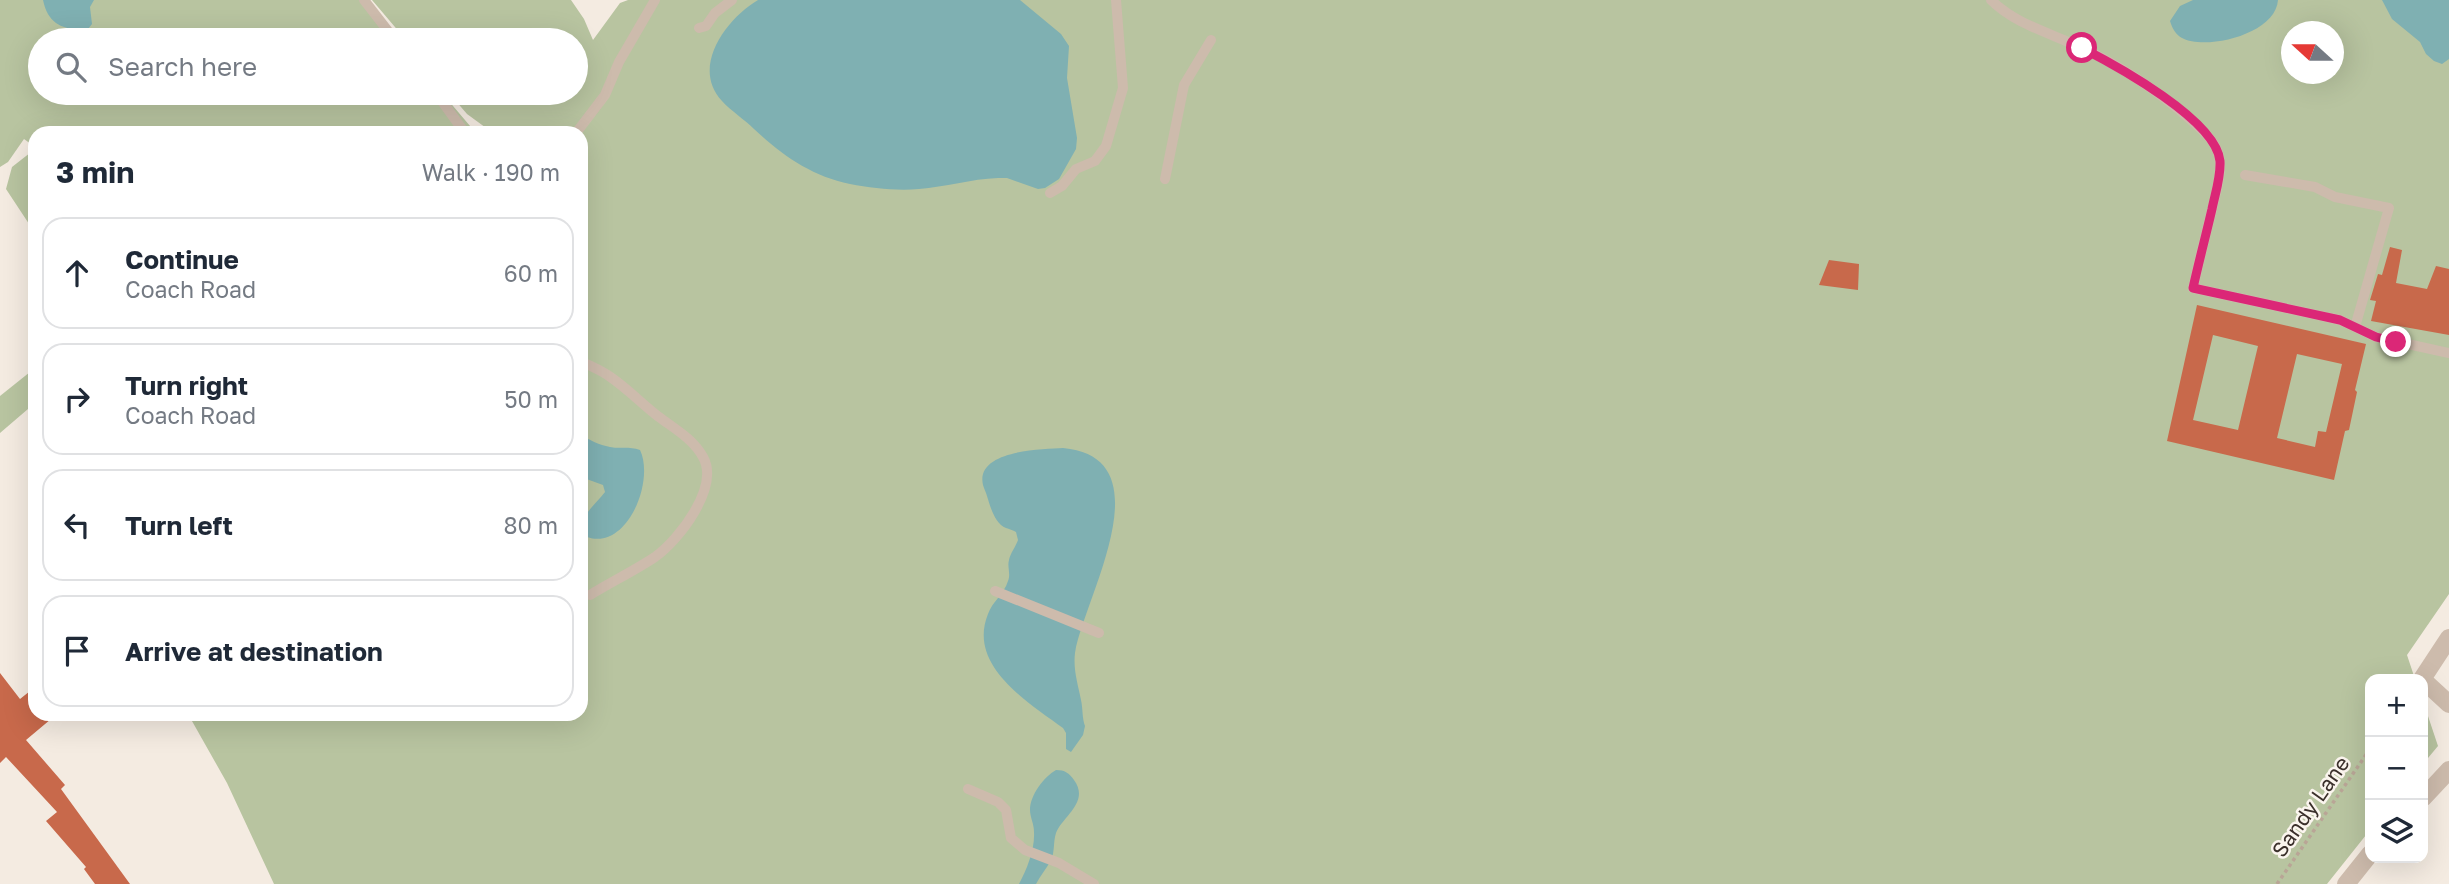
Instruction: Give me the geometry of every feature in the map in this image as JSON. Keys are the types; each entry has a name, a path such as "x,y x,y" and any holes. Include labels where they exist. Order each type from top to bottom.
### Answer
{"street":[{"path":"2426,674 2449,638"},
{"path":"2428,684 2449,704"},
{"path":"2428,793 2449,770"},
{"path":"2346,884 2365,860"}],"lane":[{"path":"364,0 386,28"},
{"path":"581,126 605,95 619,62 655,0"},
{"path":"699,28 706,26 715,13 732,0"},
{"path":"1050,193 1062,186 1076,169 1095,161 1106,146 1124,88 1116,0"},
{"path":"1992,0 2001,10 2023,22 2082,48 2131,74 2168,99 2210,138 2217,149 2220,163 2193,288 2340,320 2376,337 2449,353"},
{"path":"1165,179 1184,85 1211,40"},
{"path":"445,105 460,126"},
{"path":"2245,176 2315,187 2335,197 2389,208 2355,327"},
{"path":"588,365 609,376 684,434 704,458 707,478 701,500 689,521 672,541 656,556 590,595"},
{"path":"995,591 1100,633"},
{"path":"968,789 998,802 1006,810 1011,838 1025,850 1059,863 1094,884"}],"path":[{"name":"Sandy Lane","path":"2277,884 2365,755"}],"green space":[{"path":"0,0 365,0 388,28 28,28 28,105 452,105 470,126 28,126 28,142 24,139 8,162 0,167"},
{"path":"372,0 571,0 588,28 396,28"},
{"path":"628,0 2449,0 2449,594 2407,655 2413,674 2365,674 2365,836 2327,884 274,884 227,783 192,721 588,721 588,126 483,126 459,105 588,105 588,28 593,40 620,3"},
{"path":"28,154 28,222 6,189 12,167"},
{"path":"28,374 28,409 0,433 0,396"},
{"path":"2428,716 2438,746 2428,758"}],"water":[{"path":"43,0 94,0 90,7 92,24 89,28 64,27 53,20"},
{"path":"758,0 1020,0 1061,34 1069,46 1067,78 1077,138 1076,149 1059,179 1045,188 1038,189 1007,178 998,178 919,189 884,189 822,176 786,156 726,105 713,88 710,73 716,44 735,19"},
{"path":"2193,0 2278,0 2274,12 2266,22 2253,30 2238,37 2207,42 2182,38 2170,21 2180,6"},
{"path":"2382,0 2449,0 2449,59 2442,64 2426,54 2420,42 2392,19"},
{"path":"588,438 614,448 640,450 644,463 644,479 634,510 614,534 601,539 588,537 588,512 605,492 603,485 588,480"},
{"path":"1063,448 1094,458 1110,477 1115,503 1111,534 1075,653 1075,671 1085,726 1083,735 1071,752 1066,749 1066,733 1063,728 1018,694 993,666 986,650 984,633 988,614 1008,581 1009,560 1018,540 1016,532 1002,526 993,514 983,485 983,473 999,458 1026,451"},
{"path":"1056,770 1066,772 1074,780 1079,795 1077,802 1056,833 1052,857 1036,884 1019,884 1033,845 1034,829 1030,810 1032,798 1042,782"}],"building":[{"path":"2390,247 2402,250 2396,283 2427,289 2436,266 2449,269 2449,335 2371,321 2376,301 2370,300 2378,274 2382,275"},
{"path":"1829,260 1859,264 1858,290 1819,285"},
{"path":"2197,305 2366,344 2349,430 2345,431 2334,480 2167,441","holes":["2213,335 2258,346 2238,430 2193,420","2297,354 2342,364 2326,432 2318,431 2315,447 2277,438"]},
{"path":"0,673 20,699 28,693 28,721 49,721 26,740 65,785 61,789 130,884 95,884 84,869 86,867 46,821 57,812 6,757 0,763"}],"route":[{"path":"2082,48 2131,74 2168,99 2210,138 2217,149 2220,163 2217,186 2193,288 2340,320 2376,337 2396,342"}]}
